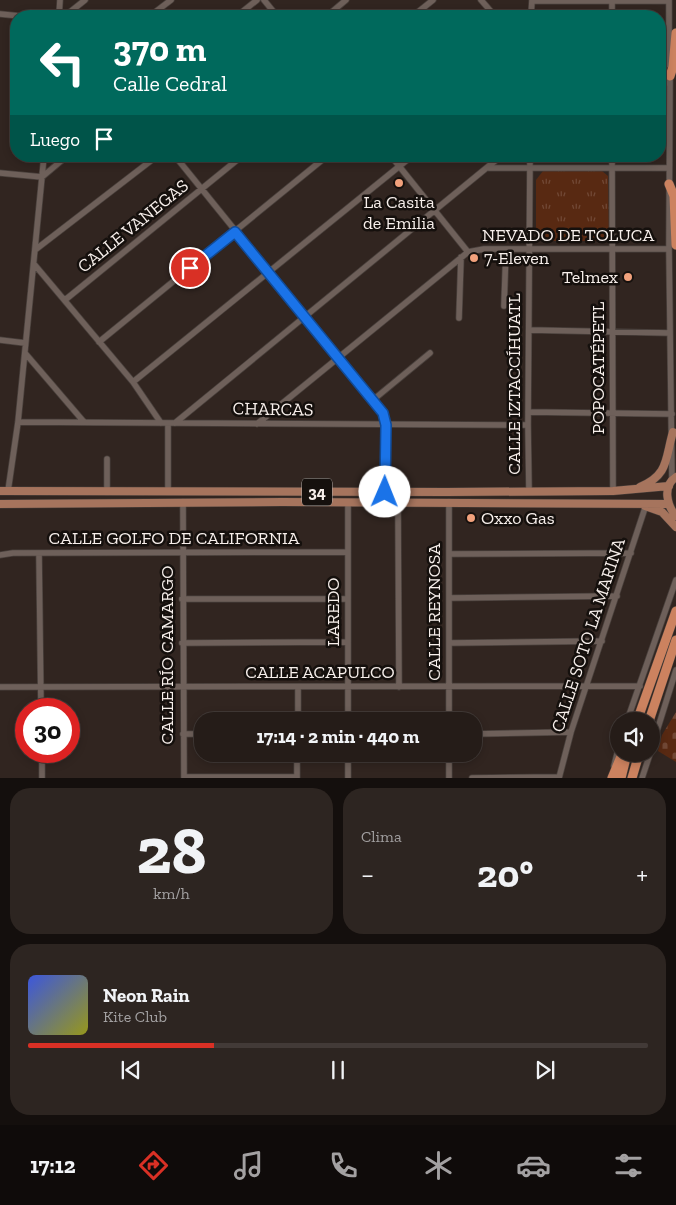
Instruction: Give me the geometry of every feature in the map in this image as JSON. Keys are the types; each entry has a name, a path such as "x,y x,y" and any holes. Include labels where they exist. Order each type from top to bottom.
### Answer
{"highway":[{"path":"669,80 673,67 676,33"},
{"path":"669,184 674,196 672,247"},
{"path":"651,712 676,611"},
{"path":"642,712 676,640"},
{"path":"612,778 619,762"},
{"path":"621,778 625,762"},
{"path":"632,778 637,762"},
{"path":"638,778 641,762"}],"main road":[{"path":"634,490 656,480 661,474 673,432"},
{"name":"34","path":"4,492 613,491 634,490 672,481"},
{"path":"672,481 668,504 676,516"},
{"name":"34","path":"0,504 183,502 631,502 646,504"},
{"path":"646,504 668,504"},
{"path":"646,504 659,510 676,527"}],"street":[{"path":"72,10 85,0"},
{"path":"158,10 171,0"},
{"path":"244,10 257,0"},
{"path":"334,10 346,0"},
{"path":"420,10 433,0"},
{"path":"481,0 489,10"},
{"path":"532,1 669,0 669,184"},
{"path":"4,492 18,422 43,162"},
{"path":"0,173 42,177 60,162"},
{"path":"35,250 149,162"},
{"path":"180,162 304,318 383,413 386,425 385,492"},
{"name":"CALLE VANEGAS","path":"66,300 235,162"},
{"path":"99,342 320,162"},
{"path":"256,424 468,252 395,162"},
{"path":"134,382 405,162"},
{"path":"175,423 494,162"},
{"name":"CALLE IZTACCÍHUATL","path":"529,491 530,162"},
{"name":"POPOCATÉPETL","path":"612,162 613,491"},
{"path":"488,168 612,166 669,168"},
{"path":"672,247 670,333 672,414 675,446 672,481"},
{"name":"NEVADO DE TOLUCA","path":"468,252 479,249 672,247"},
{"path":"504,306 506,249"},
{"path":"459,318 462,257"},
{"path":"34,264 134,382 164,423 168,492"},
{"path":"529,330 670,333"},
{"path":"0,340 26,343"},
{"path":"25,353 84,422"},
{"path":"374,400 430,353"},
{"path":"528,412 672,414"},
{"name":"CHARCAS","path":"18,422 528,425"},
{"path":"107,459 107,492"},
{"name":"CALLE RÍO CAMARGO","path":"183,502 182,688 184,778"},
{"name":"LAREDO","path":"348,502 348,712"},
{"path":"398,502 399,687"},
{"name":"CALLE REYNOSA","path":"449,502 449,712"},
{"name":"CALLE SOTO LA MARINA","path":"559,777 571,732 588,686 646,504"},
{"name":"CALLE GOLFO DE CALIFORNIA","path":"0,555 39,553 348,552"},
{"path":"39,553 41,698"},
{"path":"449,554 631,553"},
{"path":"630,712 676,580"},
{"path":"449,598 617,596"},
{"path":"182,599 348,599"},
{"path":"449,643 602,641"},
{"path":"182,643 348,642"},
{"path":"660,722 676,670"},
{"name":"CALLE ACAPULCO","path":"0,687 640,686"},
{"path":"298,687 298,712"},
{"path":"482,734 571,732"},
{"path":"183,734 194,734"},
{"path":"184,778 297,777 297,762"},
{"path":"348,762 348,778"},
{"path":"449,762 449,778"},
{"path":"612,778 616,762"},
{"path":"642,778 648,762"},
{"path":"42,763 42,778"},
{"path":"472,778 559,777"}],"green space":[{"path":"543,171 602,171 608,176 609,234 602,241 543,241 536,234 536,180"},
{"path":"676,712 676,762 660,752 662,735"}],"place":[{"name":"La Casita de Emilia","path":"399,183"},
{"name":"7-Eleven","path":"474,258"},
{"name":"Telmex","path":"628,277"},
{"name":"Oxxo Gas","path":"471,518"}],"route":[{"path":"190,268 235,232 383,413 386,425 385,492"}]}
